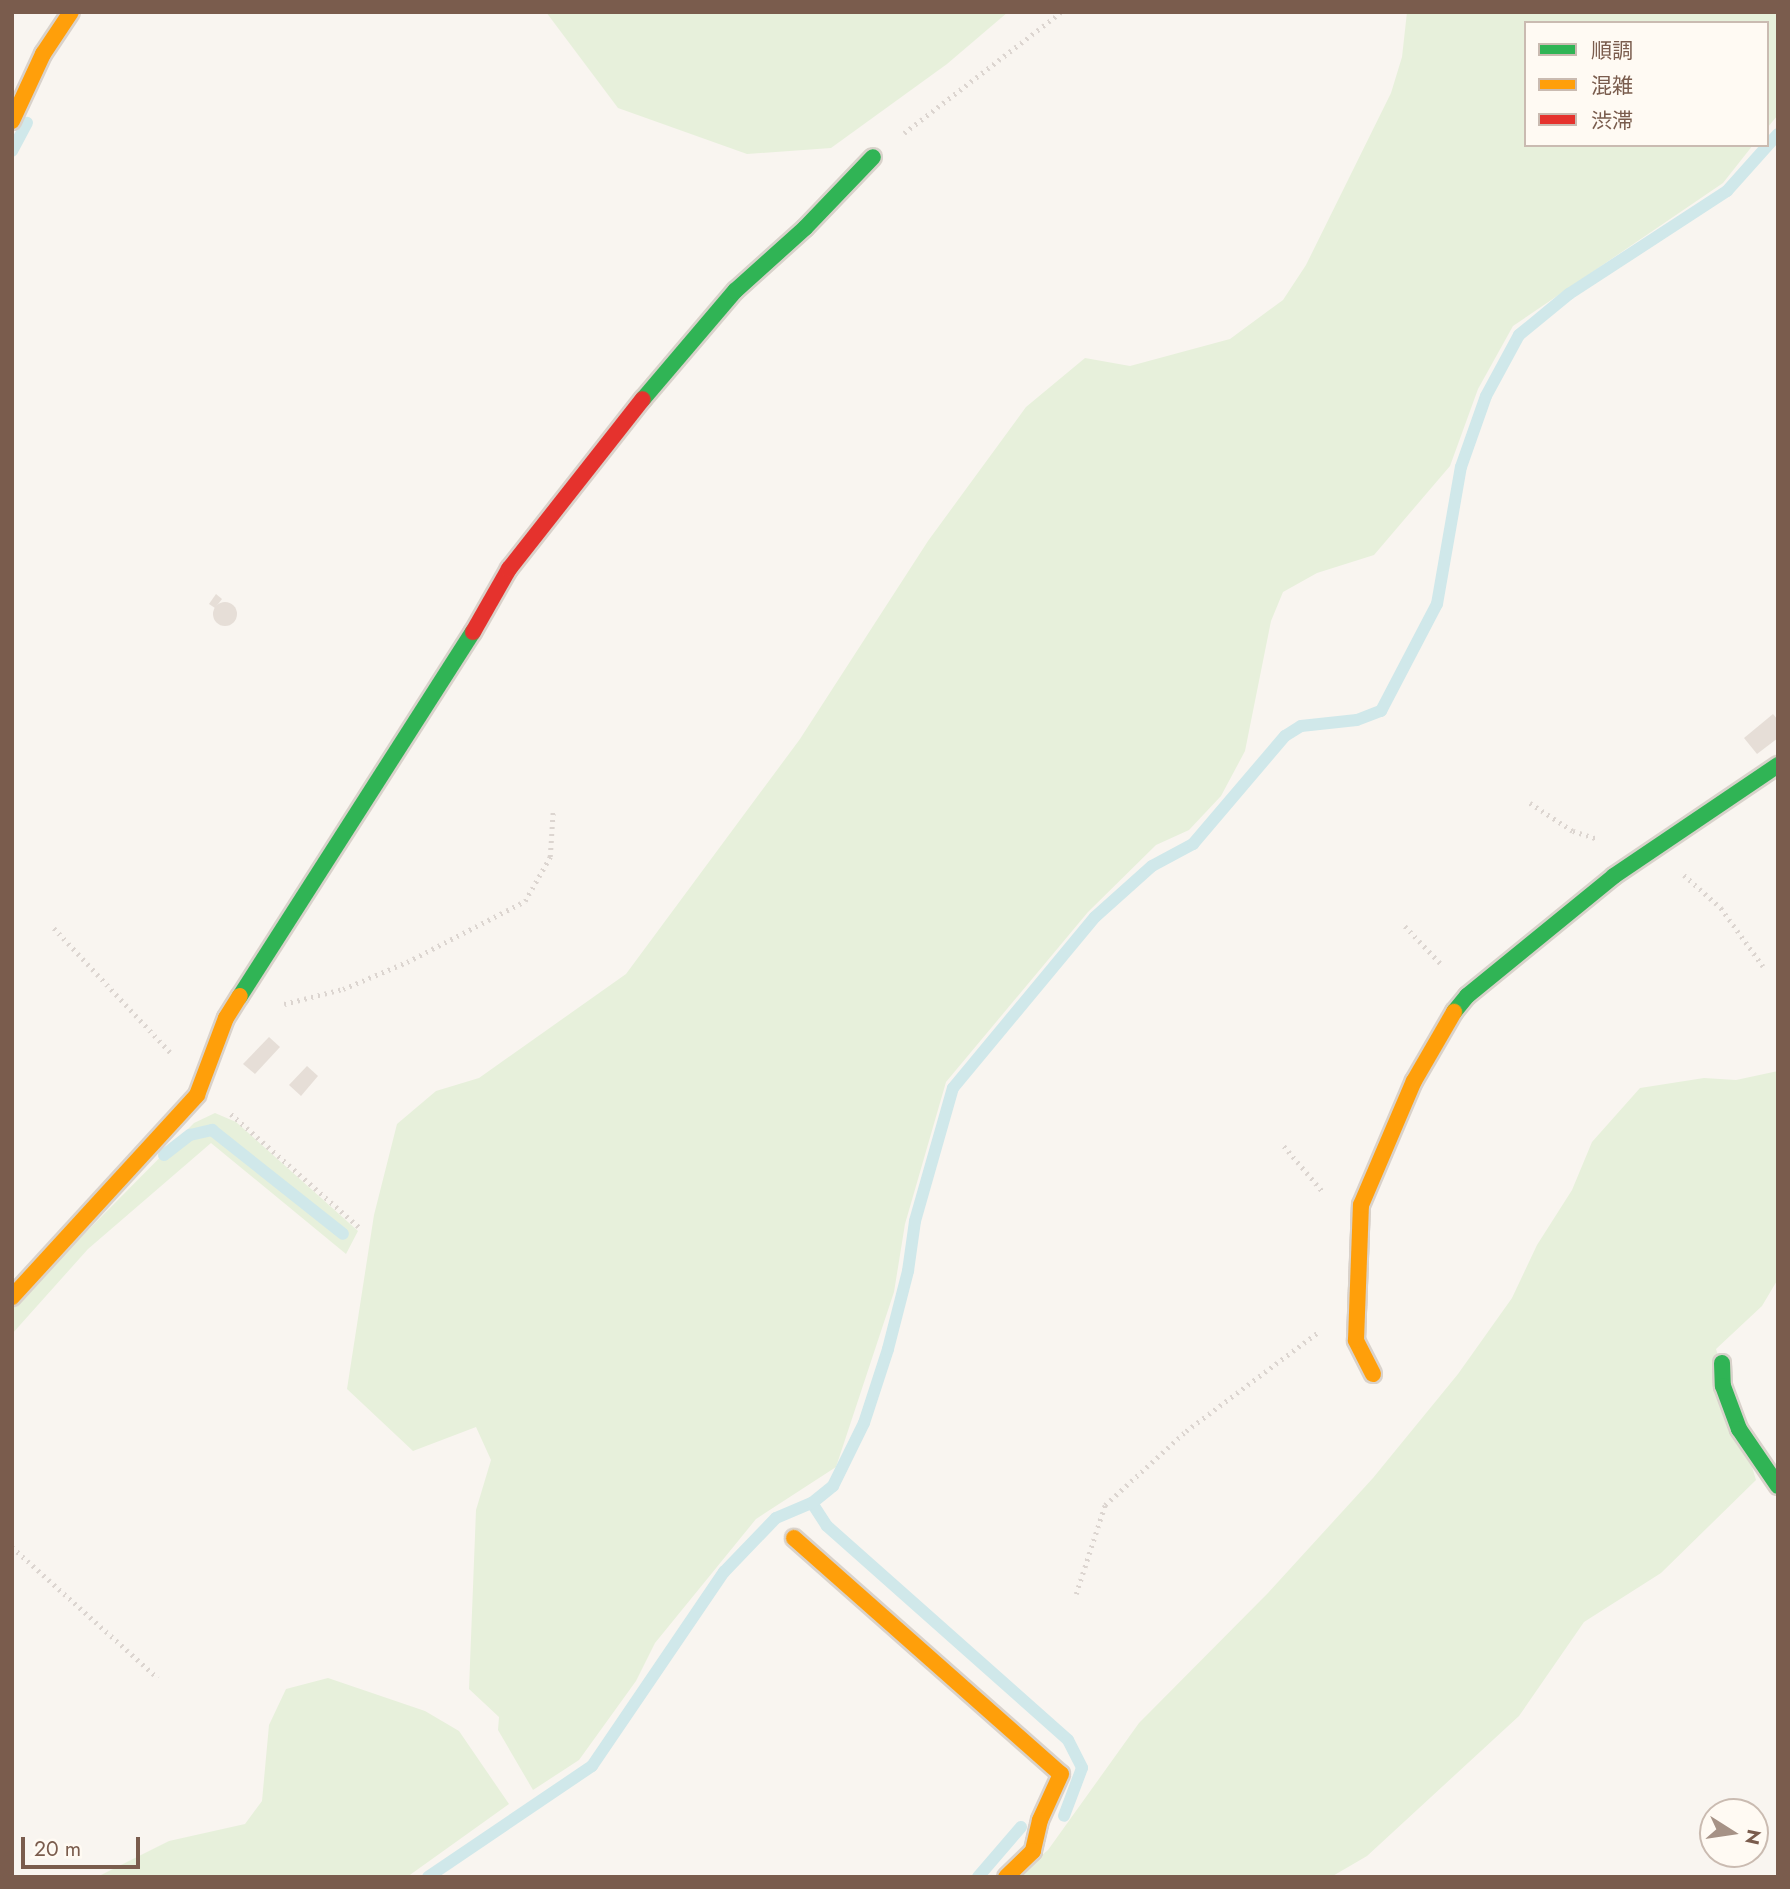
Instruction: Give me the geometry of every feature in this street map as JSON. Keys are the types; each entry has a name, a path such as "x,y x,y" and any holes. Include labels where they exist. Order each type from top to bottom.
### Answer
{"street":[{"path":"12,121 43,54 71,12"},
{"path":"12,1297 198,1090 226,1018 441,687 509,569 594,457 735,291 805,228 873,157"},
{"path":"1373,1374 1356,1340 1362,1263 1358,1220 1414,1081 1449,1018 1467,996 1644,857 1778,765"},
{"path":"1722,1363 1723,1386 1740,1429 1778,1486"},
{"path":"794,1538 1061,1774 1040,1820 1033,1851 1006,1877"}],"path":[{"path":"873,157 1062,12"},
{"path":"1530,803 1573,831 1644,857 1669,861 1721,908 1763,966"},
{"path":"272,1007 343,989 407,962 525,901 550,857 553,811"},
{"path":"1405,926 1467,996"},
{"path":"54,928 186,1068 198,1090 359,1227"},
{"path":"1284,1146 1336,1207 1358,1220"},
{"path":"1076,1594 1105,1505 1233,1394 1357,1307"},
{"path":"12,1547 158,1678"}],"green space":[{"path":"546,12 1008,12 947,64 831,148 747,154 618,108"},
{"path":"1407,12 1778,12 1778,115 1769,126 1769,21 1524,21 1524,147 1751,147 1723,183 1513,326 1478,389 1450,466 1374,555 1317,573 1283,592 1271,621 1245,751 1221,796 1189,830 1156,845 1088,912 946,1082 905,1224 894,1292 836,1467 756,1519 655,1643 636,1681 579,1760 533,1790 498,1730 499,1717 469,1689 476,1510 491,1460 476,1427 413,1451 347,1389 374,1215 397,1124 436,1091 479,1078 626,974 800,739 928,541 1026,407 1085,358 1130,366 1230,339 1283,300 1306,265 1391,93 1402,57"},
{"path":"1778,1071 1778,1279 1762,1306 1716,1349 1756,1480 1661,1573 1584,1622 1519,1716 1367,1856 1331,1877 1015,1877 1048,1850 1139,1723 1268,1593 1373,1478 1458,1374 1512,1298 1537,1245 1572,1190 1592,1142 1640,1088 1704,1078 1736,1080"},
{"path":"215,1113 236,1122 358,1231 346,1254 211,1143 88,1249 12,1334 12,1307 194,1123"},
{"path":"328,1678 425,1711 459,1731 509,1804 407,1877 97,1877 169,1841 245,1824 262,1801 269,1725 286,1689"}],"building":[{"path":"216,594 222,599 215,608 209,604"},
{"path":"225,602 234,605 237,614 234,623 225,626 216,623 213,614 216,605"},
{"path":"1773,714 1778,720 1778,738 1757,754 1744,738"},
{"path":"269,1037 280,1047 255,1074 243,1064"},
{"path":"307,1066 318,1076 301,1096 289,1085"}],"waterway":[{"path":"12,151 27,123"},
{"path":"1769,144 1778,134"},
{"path":"428,1877 592,1766 724,1572 776,1518 812,1503 833,1486 864,1423 888,1349 908,1271 915,1221 953,1088 1095,917 1152,866 1193,844 1285,736 1301,726 1357,720 1381,711 1437,604 1461,467 1486,396 1519,335 1569,294 1727,191 1766,147"},
{"path":"164,1155 190,1135 212,1130 343,1234"},
{"path":"812,1503 827,1526 1068,1740 1082,1768 1064,1816"},
{"path":"978,1877 1021,1827"}],"traffic: fast":[{"path":"643,399 735,291 805,228 873,157"},
{"path":"240,996 473,632"},
{"path":"1454,1012 1467,996 1614,876 1778,765"},
{"path":"1722,1363 1723,1386 1739,1429 1778,1486"}],"traffic: slow":[{"path":"12,121 43,54 71,12"},
{"path":"12,1297 197,1095 226,1018 240,996"},
{"path":"1373,1374 1356,1340 1361,1205 1414,1081 1454,1012"},
{"path":"794,1538 1061,1774 1040,1820 1033,1851 1006,1877"}],"traffic: jam":[{"path":"473,632 509,569 643,399"}]}
